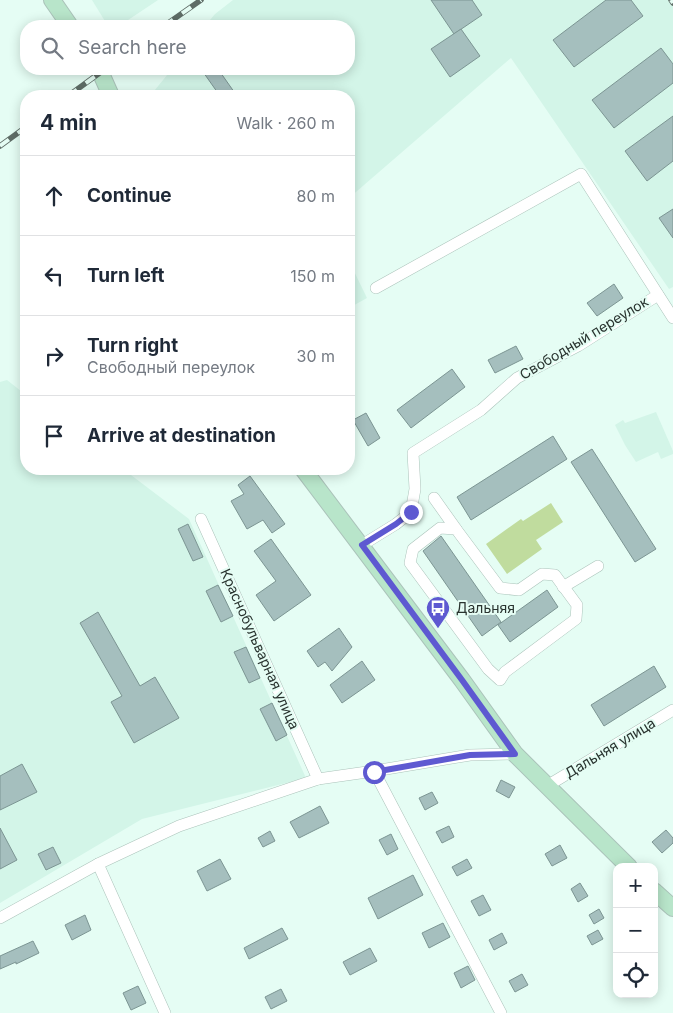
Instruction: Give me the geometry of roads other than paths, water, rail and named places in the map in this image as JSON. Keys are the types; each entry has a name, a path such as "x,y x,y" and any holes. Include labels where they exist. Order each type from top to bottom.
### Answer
{"street":[{"path":"52,0 66,20"},
{"path":"102,75 108,90"},
{"path":"376,288 581,174 673,318"},
{"name":"Свободный переулок","path":"362,545 396,524 411,512 415,489 413,453 482,410 517,378 578,346 658,294"},
{"path":"308,475 467,686 515,754 625,863"},
{"path":"434,498 500,588 519,590 542,574 555,576 577,605 576,619 505,672 500,680 488,669 410,563 412,549 440,528 456,529"},
{"name":"Краснобульварная улица","path":"201,519 318,779"},
{"path":"564,587 598,566"},
{"name":"Дальняя улица","path":"547,786 673,710"},
{"path":"0,918 98,864 179,826 318,779 374,772 470,755 515,754"},
{"path":"374,772 501,1013"},
{"path":"98,864 165,1013"},
{"path":"658,895 673,908"}],"railway":[{"path":"173,20 201,0"},
{"path":"76,90 97,75"},
{"path":"0,146 20,131"}],"place":[{"name":"Дальняя","path":"438,629"}]}
